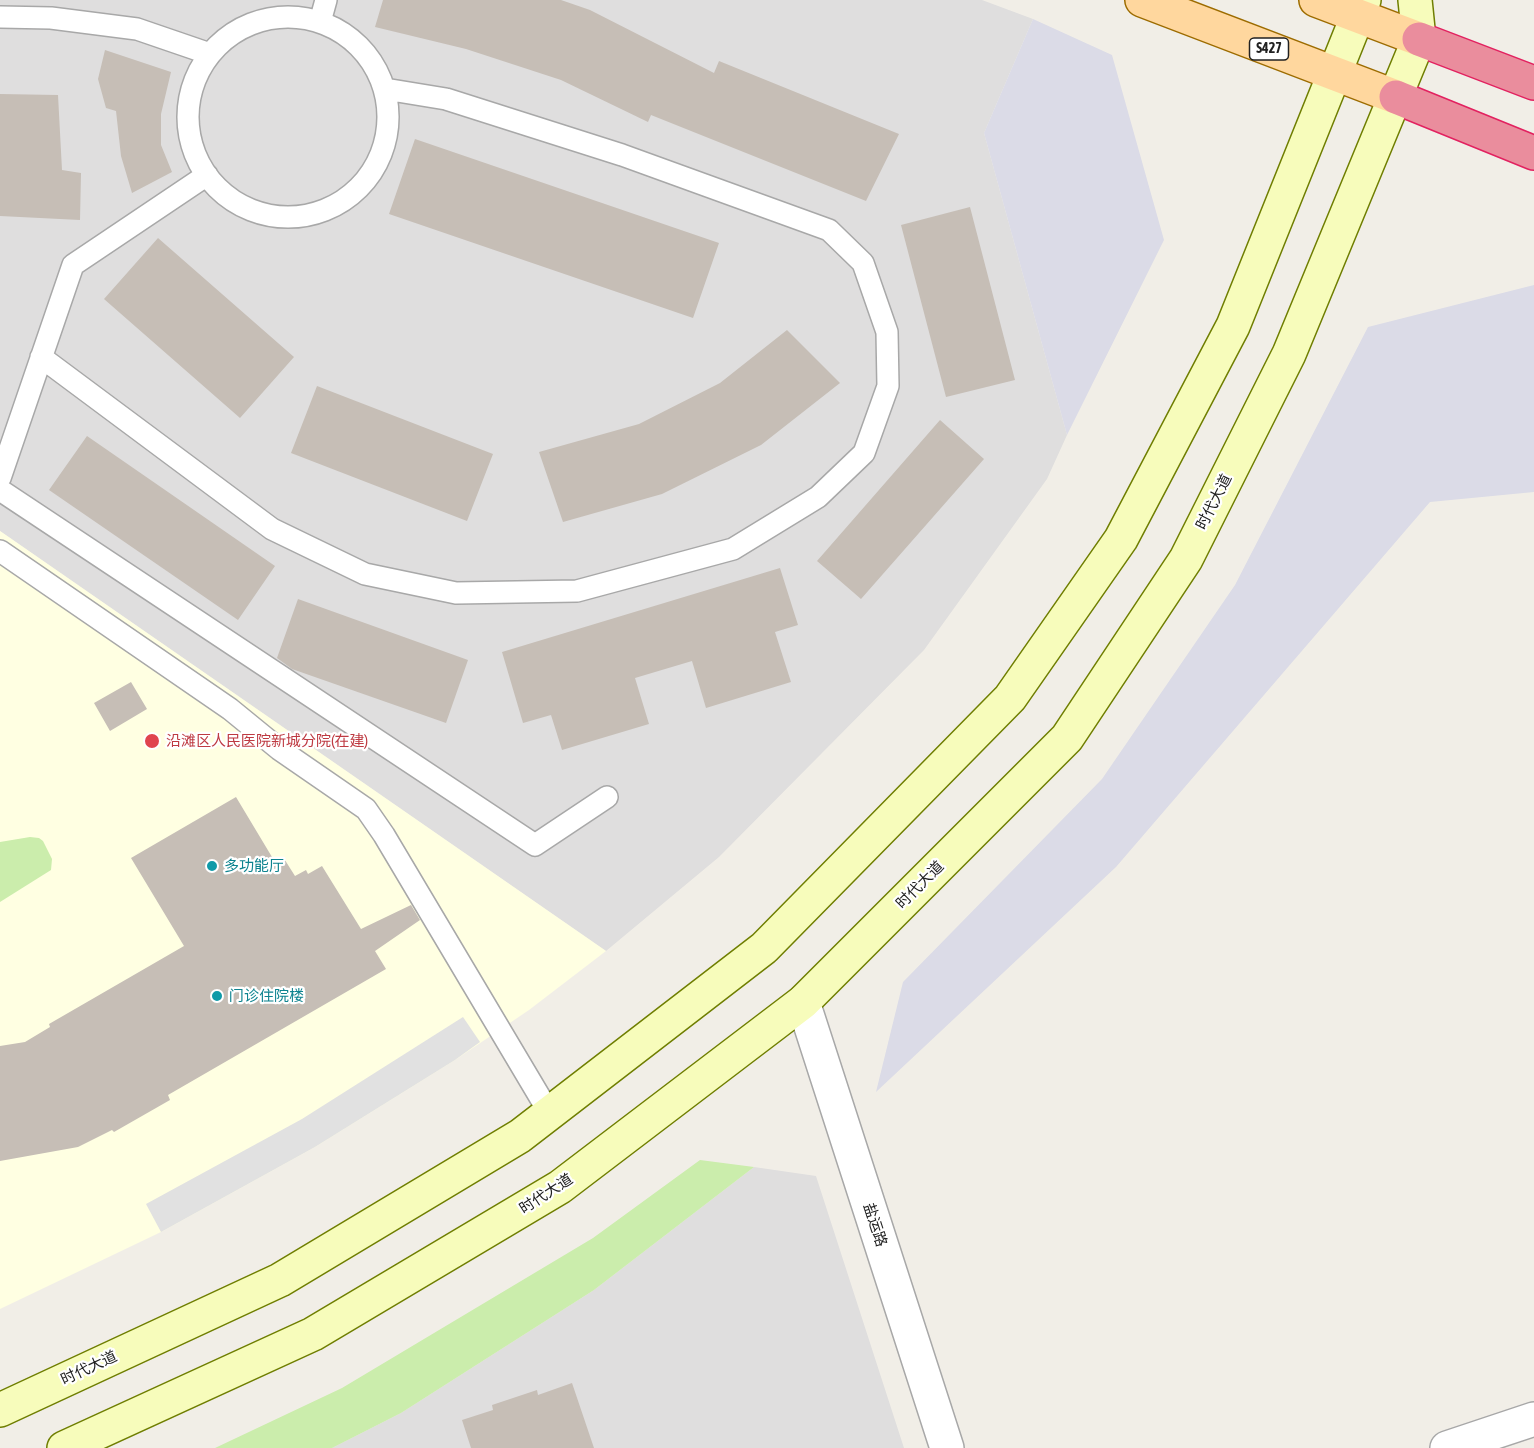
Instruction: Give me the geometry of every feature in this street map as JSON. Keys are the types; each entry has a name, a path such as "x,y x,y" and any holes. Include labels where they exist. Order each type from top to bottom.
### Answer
{"highway":[{"path":"1419,39 1534,83"},
{"name":"S427","path":"1396,97 1534,153"}],"main road":[{"name":"S427","path":"1142,0 1396,97"},
{"path":"1316,0 1361,8 1419,39"},
{"name":"时代大道","path":"64,1448 313,1335 560,1187 803,1002 1067,738 1186,559 1289,354 1419,39 1415,0"},
{"name":"时代大道","path":"0,1410 280,1280 520,1136 764,948 1010,698 1121,538 1233,326 1336,75 1361,8"}],"street":[{"name":"盐运路","path":"803,1002 947,1448"},
{"path":"1447,1448 1534,1419"}],"lane":[{"path":"320,22 326,0"},
{"path":"0,17 51,18 137,29 210,54"},
{"path":"297,17 320,22 343,32 361,48 376,68 385,89 390,114 387,138 379,161 367,181 349,198 328,210 304,217 288,218 256,213 234,203 215,187 201,167 191,146 187,121 189,97 197,74 210,54 228,37 249,25 272,18 297,17"},
{"path":"41,357 272,529 365,574 456,593 577,591 733,549 818,497 864,453 888,386 887,332 862,263 830,230 621,155 446,99 385,89"},
{"path":"0,478 73,265 207,175"},
{"path":"0,490 535,845 607,796"},
{"path":"0,551 230,709 279,749 372,815 549,1114"}],"shaded area":[{"path":"0,0 982,0 1033,19 984,133 1067,435 1047,479 924,650 719,857 606,951 0,531"},
{"path":"1033,19 1112,55 1164,240 1067,435 984,133"},
{"path":"1534,285 1534,492 1430,502 1116,867 876,1092 903,982 1102,779 1235,585 1368,327"},
{"name":"沿滩区人民医院新城分院(在建)","path":"0,531 606,951 529,1010 455,1060 315,1147 161,1232 0,1309"},
{"path":"463,1017 480,1042 455,1060 315,1147 161,1232 146,1204 302,1119"},
{"path":"754,1167 816,1176 904,1448 332,1448 401,1413 594,1290"}],"green space":[{"path":"30,837 43,841 52,859 51,870 0,902 0,842"},
{"path":"700,1160 754,1167 594,1290 401,1413 332,1448 215,1448 342,1388 593,1238"}],"building":[{"path":"383,0 561,0 590,10 714,73 719,61 899,134 866,201 651,115 648,122 561,80 466,49 375,27"},
{"path":"105,50 171,72 161,114 161,145 172,172 132,193 121,156 116,111 106,108 98,79"},
{"path":"0,94 58,95 62,170 81,173 80,220 0,216"},
{"path":"415,139 719,243 693,318 389,214"},
{"path":"970,207 1015,380 946,397 901,225"},
{"path":"158,238 294,357 240,418 104,299"},
{"path":"787,330 840,383 761,445 662,494 563,522 539,452 639,424 720,383"},
{"path":"317,386 493,454 467,521 291,453"},
{"path":"940,420 984,459 861,599 817,561"},
{"path":"87,436 275,566 238,620 49,490"},
{"path":"780,568 798,625 775,632 791,682 706,708 692,661 635,678 649,724 562,750 551,715 523,723 502,652"},
{"path":"298,599 468,660 446,723 292,669 277,658"},
{"path":"131,682 147,709 110,731 94,703"},
{"name":"门诊住院楼","path":"236,797 275,862 283,857 295,876 306,870 308,874 322,866 361,929 411,905 420,920 375,951 386,969 168,1095 170,1100 114,1132 112,1130 78,1147 0,1161 0,1046 25,1042 50,1027 49,1024 184,946 131,858"},
{"path":"572,1383 594,1448 471,1448 462,1420 493,1410 492,1405 537,1390 538,1395"}],"place":[{"name":"沿滩区人民医院新城分院(在建)","path":"152,741"},
{"name":"多功能厅","path":"212,866"},
{"name":"门诊住院楼","path":"217,996"}]}
